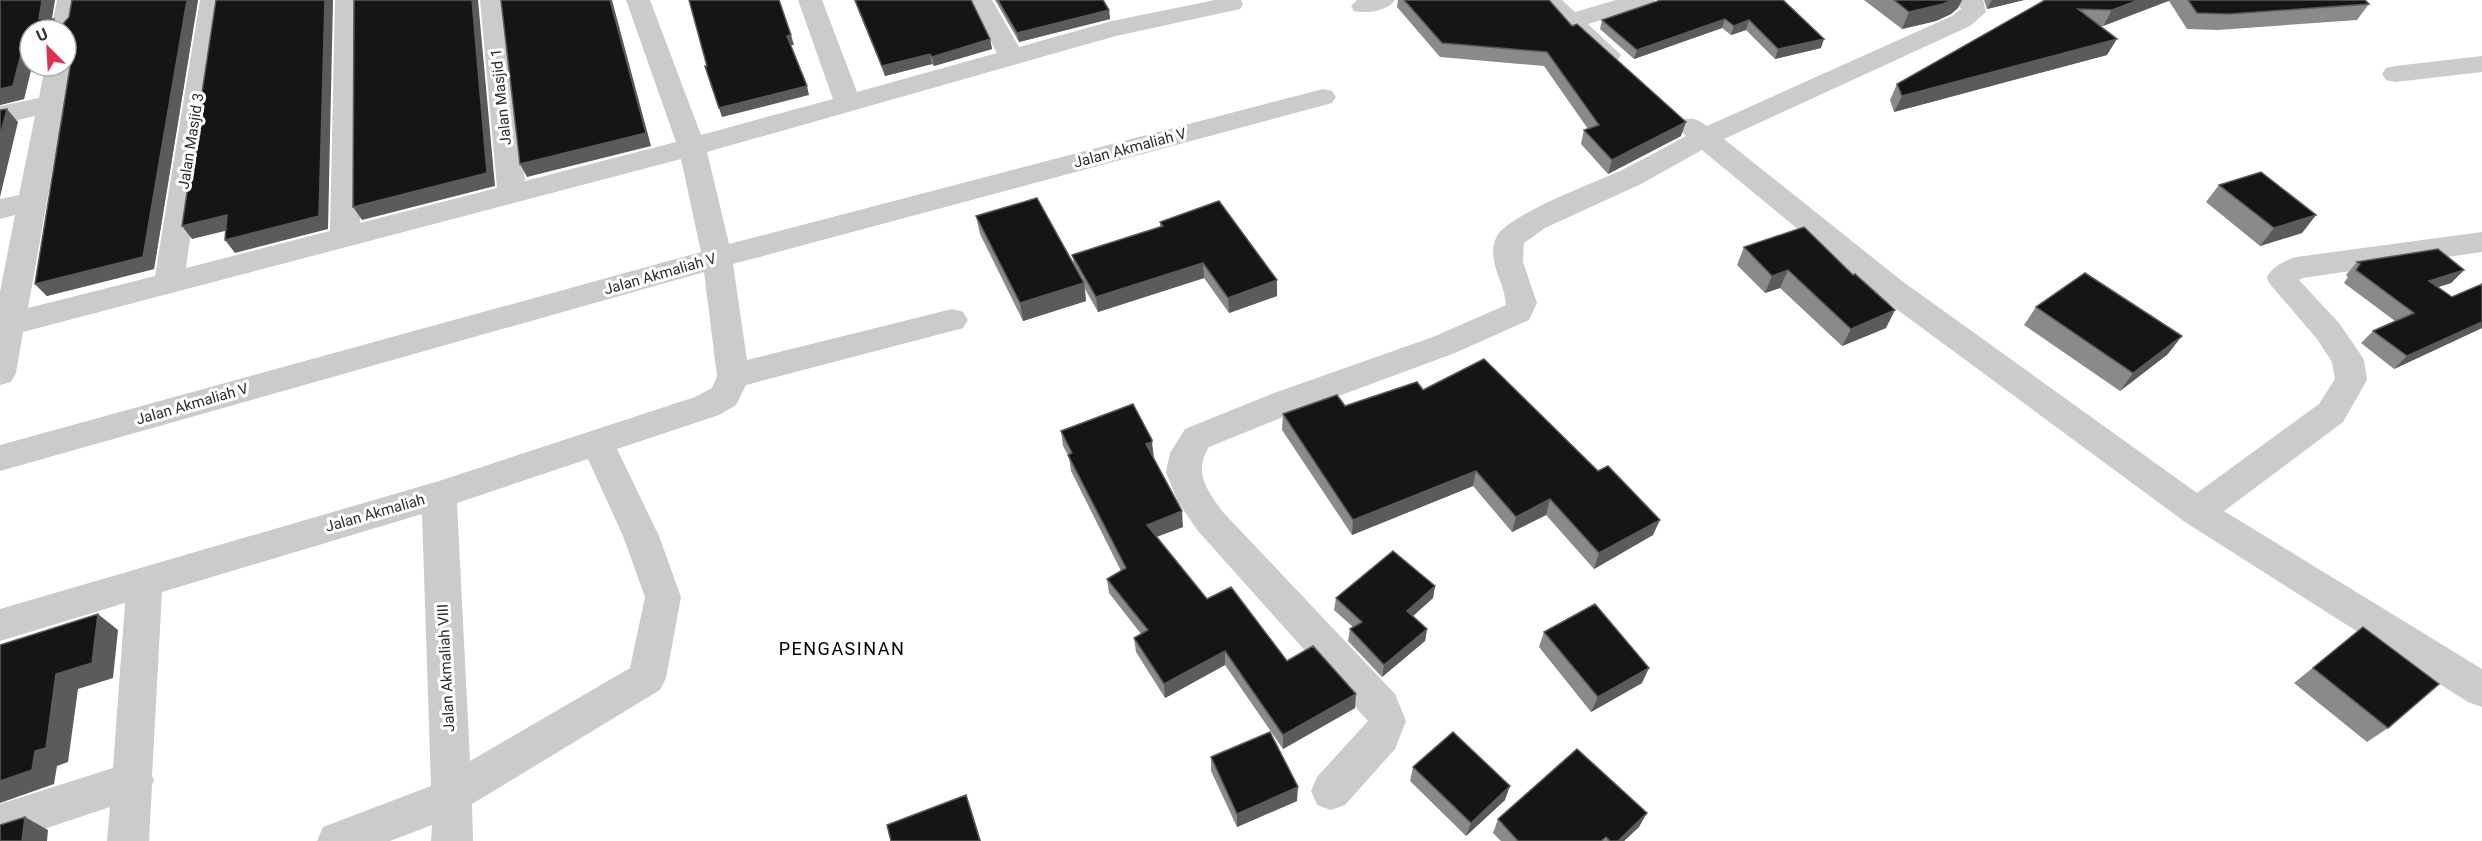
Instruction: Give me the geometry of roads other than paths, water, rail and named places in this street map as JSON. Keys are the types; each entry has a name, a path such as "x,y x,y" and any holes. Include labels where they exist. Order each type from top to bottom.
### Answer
{"street":[{"path":"66,18 69,0"},
{"name":"Jalan Masjid 3","path":"170,282 212,0"},
{"path":"345,237 347,0"},
{"name":"Jalan Masjid 1","path":"492,0 512,193"},
{"path":"638,0 692,147 717,258 733,376 952,320"},
{"path":"810,0 848,103"},
{"path":"980,0 1011,56"},
{"path":"1547,0 1629,72"},
{"path":"1570,21 1643,0"},
{"path":"1331,791 1381,736 1387,721 1380,706 1210,521 1190,492 1183,472 1187,453 1197,438 1286,402 1444,345 1518,312 1522,303 1508,262 1510,238 1535,221 1612,186 1704,138 1961,21 1974,12 1973,4 1968,0"},
{"path":"4,326 692,147 1112,29 1160,9 1231,4"},
{"path":"2395,74 2482,64"},
{"path":"0,373 4,326 34,201 56,78"},
{"name":"Jalan Akmaliah V","path":"0,458 717,258 1323,97"},
{"path":"0,115 51,104"},
{"path":"1671,109 1891,289 2197,512 2482,690"},
{"path":"0,209 34,201"},
{"path":"2197,512 2331,413 2351,381 2348,360 2328,331 2284,283 2282,277 2286,272 2296,268 2482,242"},
{"name":"Jalan Akmaliah","path":"0,626 439,495 707,406 725,396 733,376"},
{"path":"338,841 452,796 647,678 663,597 641,536 597,442"},
{"name":"Jalan Akmaliah VIII","path":"439,495 452,841"},
{"path":"128,841 134,780 145,581"},
{"path":"0,824 134,780"}],"district":[{"name":"PENGASINAN","path":"842,648"}]}
